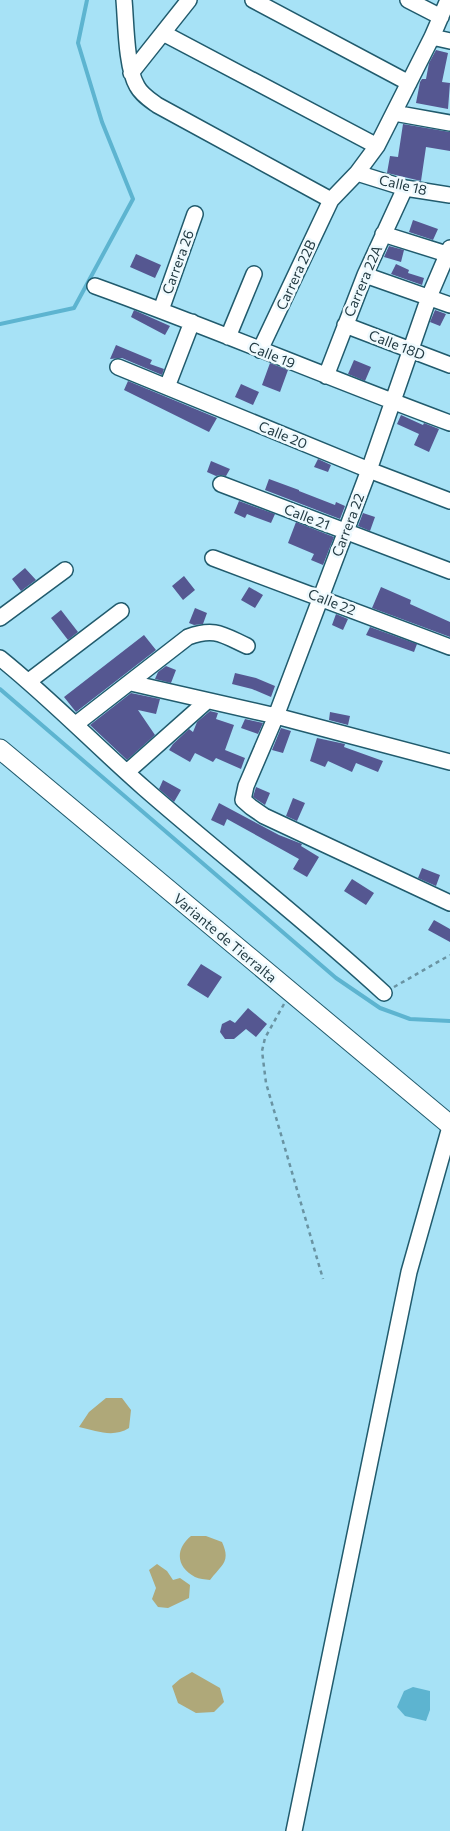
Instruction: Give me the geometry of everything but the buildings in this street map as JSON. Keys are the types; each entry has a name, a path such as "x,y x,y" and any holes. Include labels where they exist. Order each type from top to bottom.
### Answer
{"main road":[{"name":"Variante de Tierralta","path":"0,749 450,1126"}],"street":[{"path":"124,0 131,73 137,87 157,105 331,200"},
{"path":"131,73 189,0"},
{"path":"253,0 409,83"},
{"path":"408,0 441,17"},
{"name":"Carrera 22B","path":"260,350 331,200 357,173 377,146 432,37 448,0"},
{"path":"163,33 377,146"},
{"path":"432,37 450,40"},
{"path":"394,113 450,123"},
{"name":"Calle 18","path":"357,173 405,188 450,195"},
{"name":"Carrera 22A","path":"326,376 365,275 405,188"},
{"name":"Carrera 26","path":"161,310 195,214"},
{"path":"383,234 449,252"},
{"name":"Carrera 22","path":"449,252 429,297 369,470 276,716 246,786 243,800 264,816 450,903"},
{"path":"228,337 254,274"},
{"path":"365,275 450,305"},
{"name":"Calle 19","path":"95,286 450,423"},
{"path":"167,387 192,322"},
{"name":"Calle 18D","path":"345,325 450,365"},
{"name":"Calle 20","path":"118,367 369,470 450,501"},
{"name":"Calle 21","path":"221,484 450,572"},
{"name":"Calle 22","path":"213,558 450,647"},
{"path":"0,618 65,570"},
{"path":"29,681 121,611"},
{"path":"76,724 188,637 202,632 215,632 247,646"},
{"path":"0,658 29,681 128,772 384,992"},
{"path":"131,683 276,716 450,762"},
{"path":"128,772 207,701"},
{"path":"294,1831 408,1272 450,1126"}],"path":[{"path":"384,992 450,955"},
{"path":"292,994 275,1018 265,1038 262,1051 266,1083 323,1279"}],"shaded area":[{"path":"106,1398 122,1398 131,1410 129,1428 117,1433 111,1433 79,1427 89,1412"},
{"path":"191,1536 206,1536 222,1542 226,1554 225,1559 210,1580 195,1577 181,1563 180,1552 182,1546"},
{"path":"157,1564 167,1571 173,1580 180,1578 190,1585 189,1598 168,1608 158,1607 152,1599 156,1588 149,1570"},
{"path":"192,1672 220,1688 224,1702 214,1712 196,1713 178,1703 172,1686"}],"water":[{"path":"413,1687 430,1691 430,1710 426,1721 405,1716 397,1707 404,1691"}],"waterway":[{"path":"0,324 74,308 133,199 102,122 78,43 87,0"},
{"path":"0,689 336,978 380,1008 410,1019 450,1021"}]}
